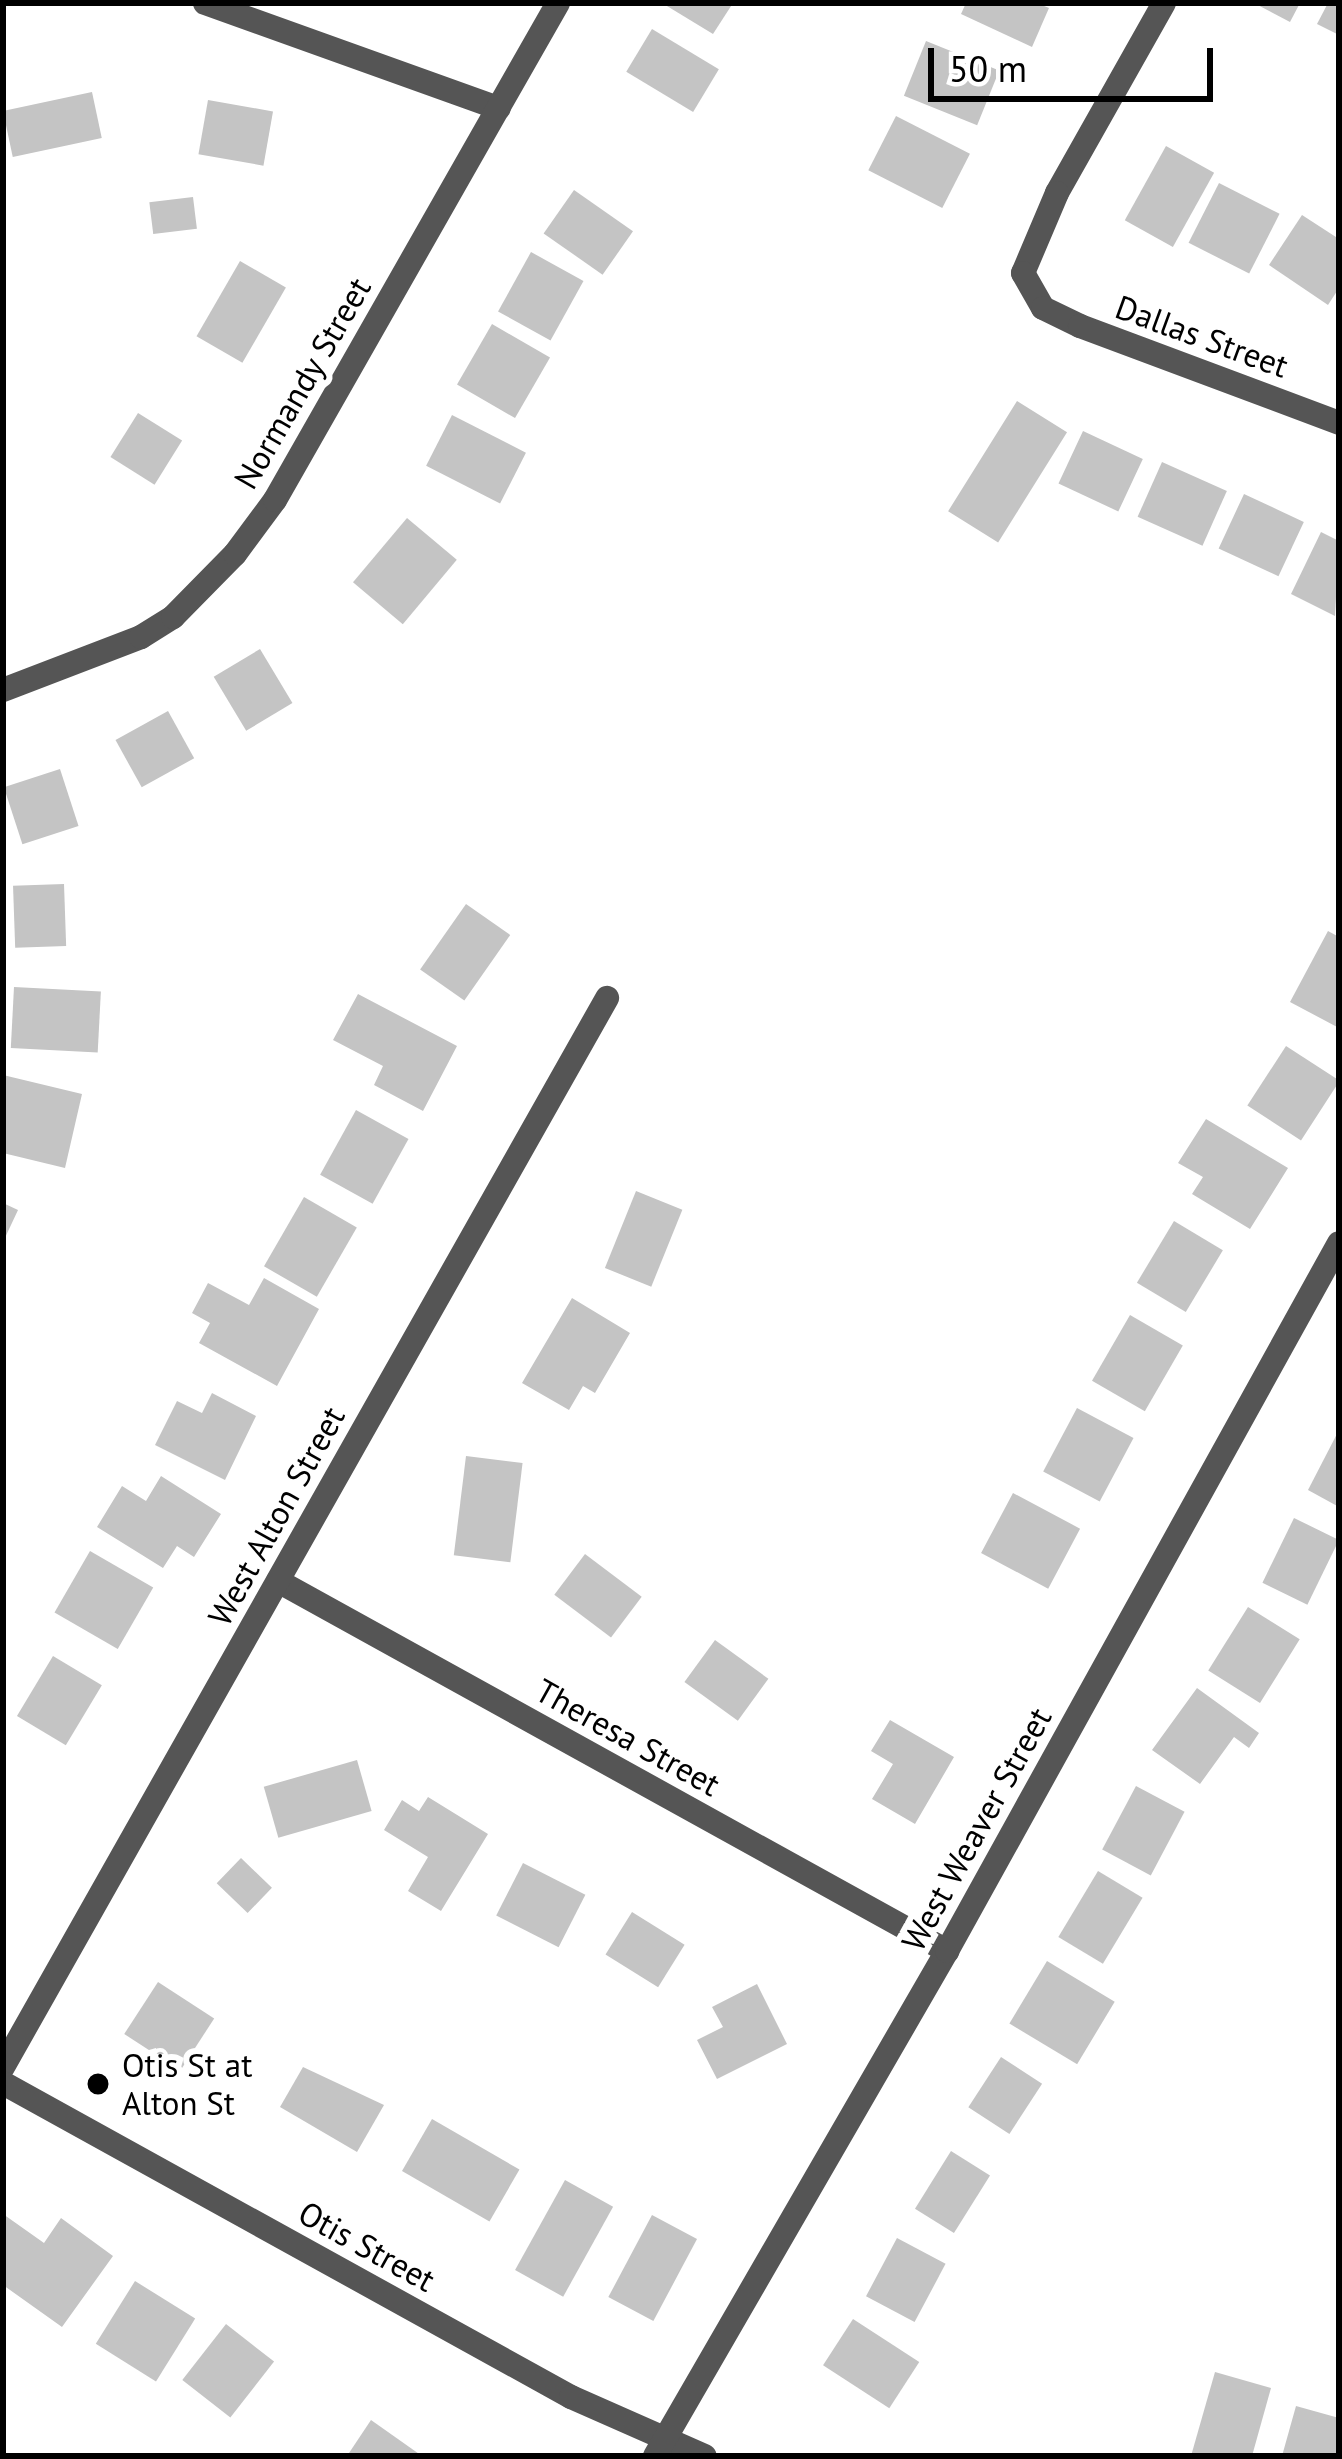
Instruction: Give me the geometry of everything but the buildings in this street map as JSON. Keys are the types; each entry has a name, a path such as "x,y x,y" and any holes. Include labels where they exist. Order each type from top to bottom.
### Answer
{"street":[{"path":"205,3 499,108"},
{"name":"Normandy Street","path":"3,690 141,637 173,617 235,554 274,500 558,3"},
{"name":"Dallas Street","path":"1164,3 1058,193 1023,273 1043,308 1339,423"},
{"name":"West Alton Street","path":"3,2067 608,998"},
{"name":"West Weaver Street","path":"659,2450 947,1951 1339,1243"},
{"name":"Theresa Street","path":"278,1581 947,1951"},
{"name":"Otis Street","path":"3,2083 659,2450 705,2456"}],"place":[{"name":"Otis St at Alton St","path":"98,2084"}]}
